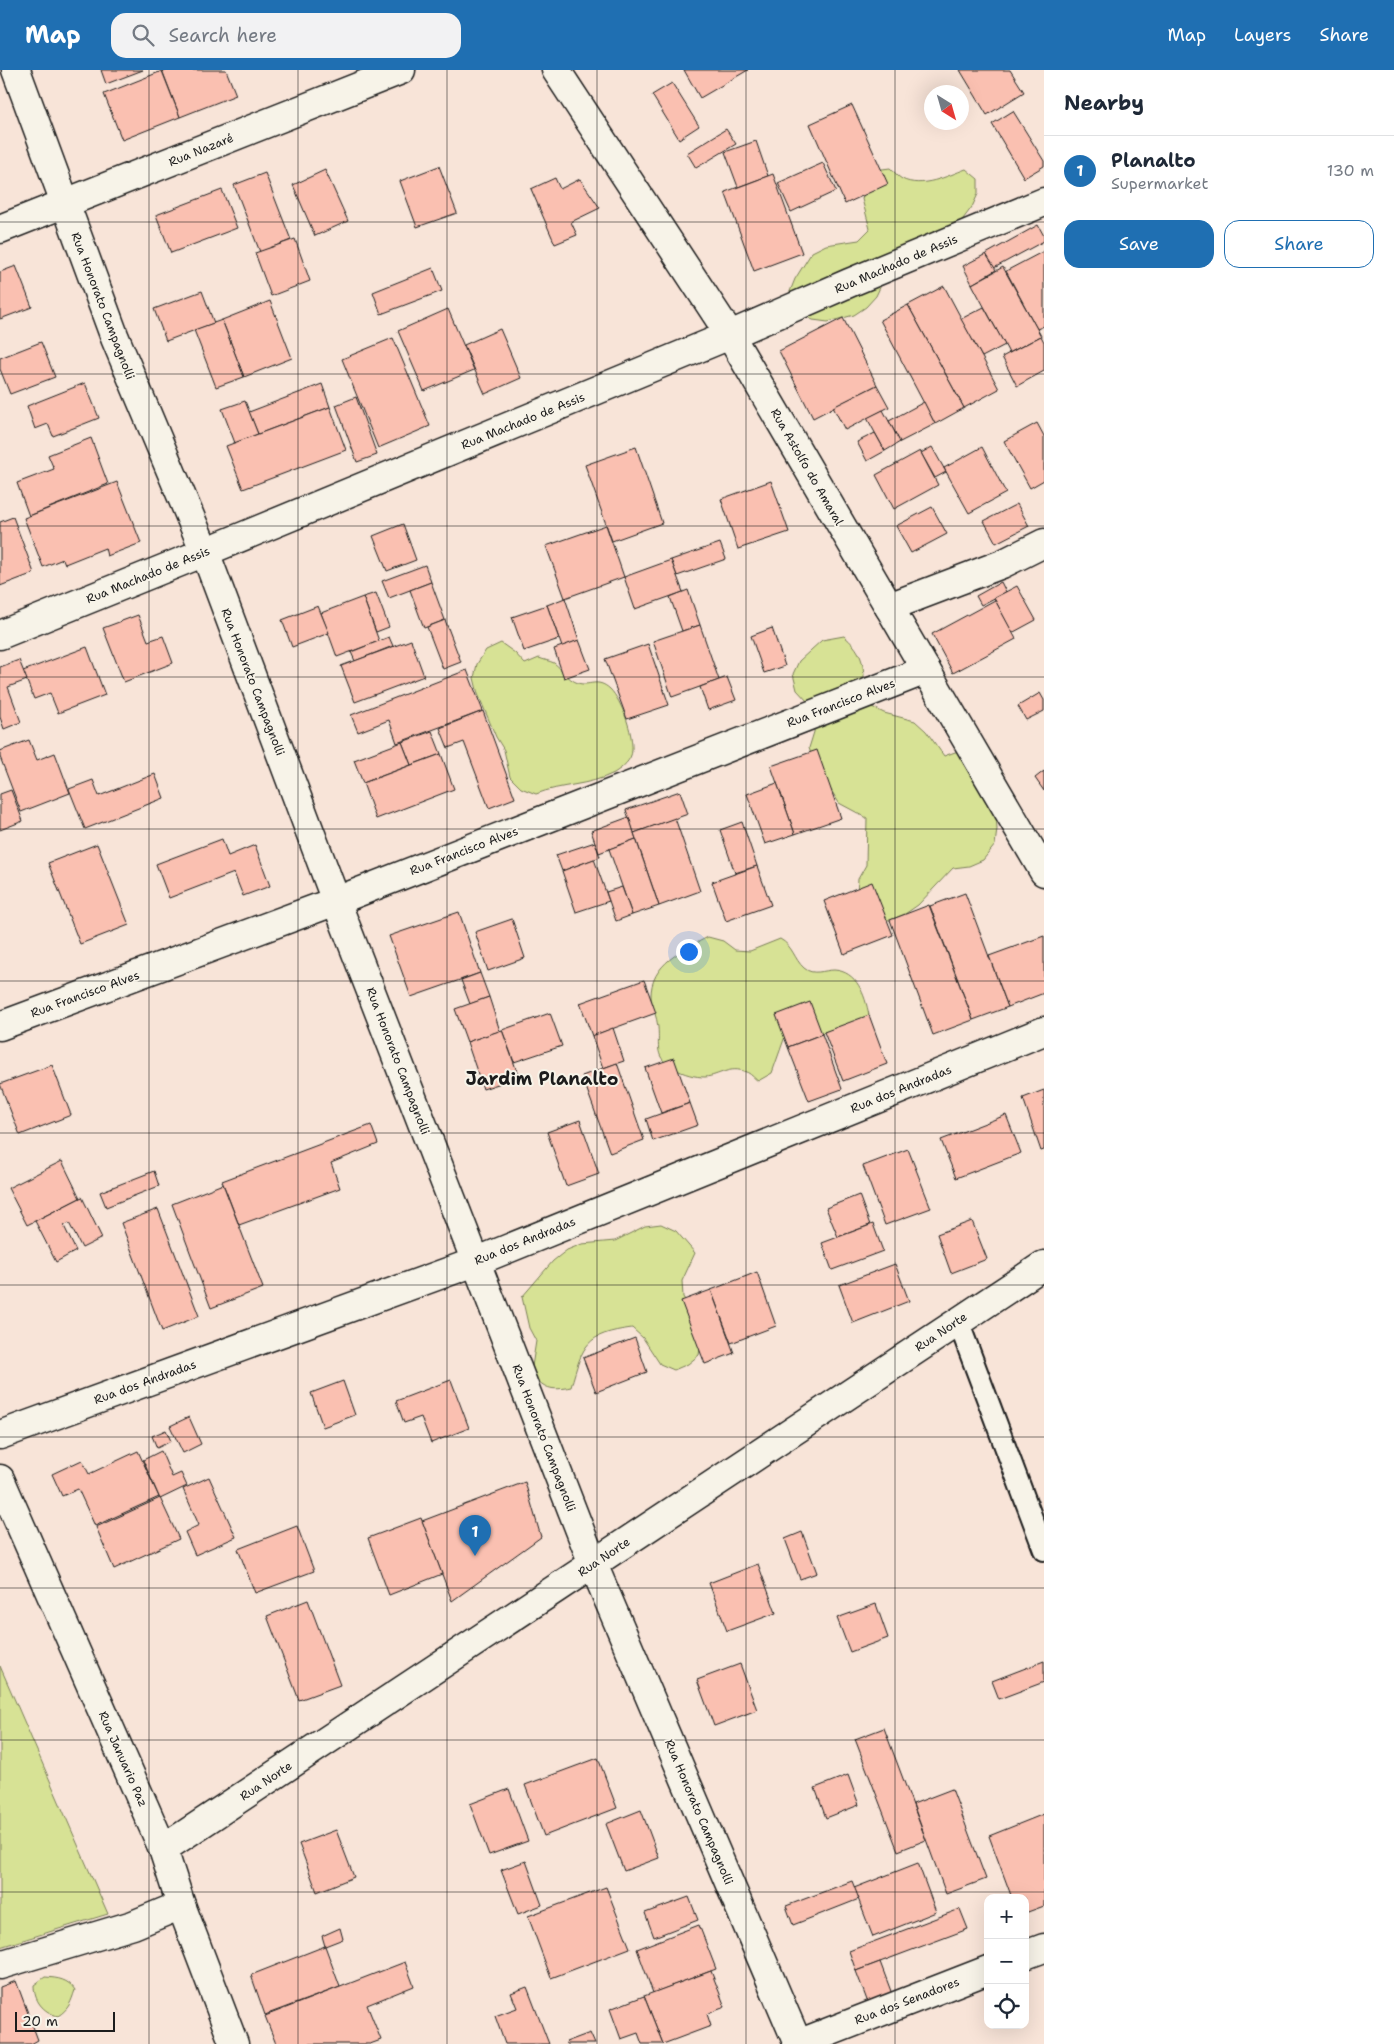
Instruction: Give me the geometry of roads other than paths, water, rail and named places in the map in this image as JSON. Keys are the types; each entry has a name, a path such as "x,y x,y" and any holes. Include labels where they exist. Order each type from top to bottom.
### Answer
{"street":[{"name":"Rua Honorato Campagnolli","path":"16,70 115,338 204,552 336,901 593,1564 798,2044"},
{"name":"Rua Nazaré","path":"0,229 401,70"},
{"name":"Rua Astolfo do Amaral","path":"556,70 730,335 1044,872"},
{"name":"Rua Machado de Assis","path":"0,635 730,335 1044,202"},
{"path":"889,607 1002,564 1044,543"},
{"name":"Rua Francisco Alves","path":"0,1026 336,901 926,670"},
{"name":"Rua dos Andradas","path":"0,1435 475,1262 1044,1031"},
{"name":"Rua Norte","path":"163,1849 1044,1265"},
{"name":"Rua Januario Paz","path":"0,1479 163,1849 181,1906 234,2044"},
{"path":"0,1965 133,1925 181,1906"},
{"path":"1029,1954 1044,1948"},
{"name":"Rua dos Senadores","path":"798,2044 984,1972"}],"lane":[{"path":"958,1321 1044,1550"}],"place":[{"name":"Planalto","path":"475,1556"}],"district":[{"name":"Jardim Planalto","path":"542,1079"}]}
